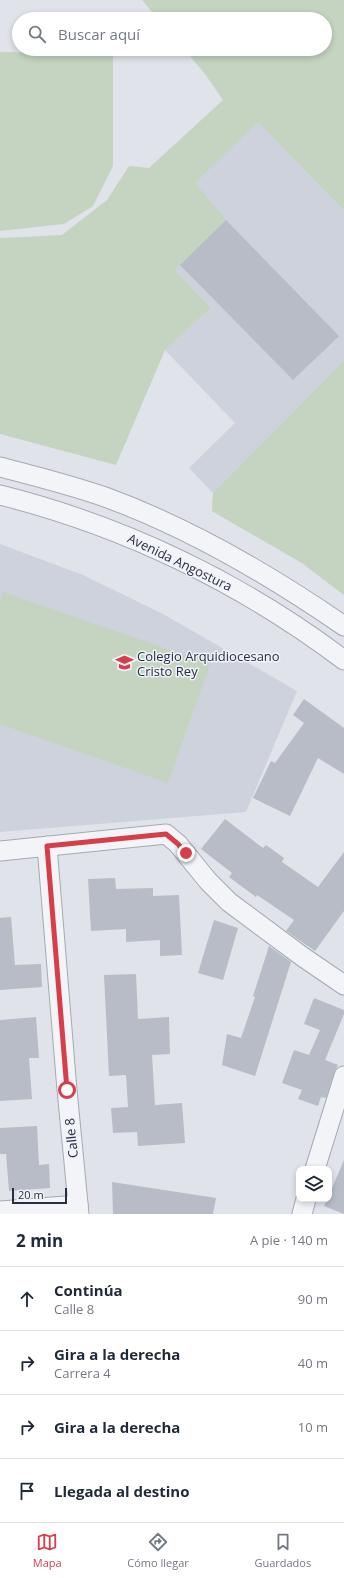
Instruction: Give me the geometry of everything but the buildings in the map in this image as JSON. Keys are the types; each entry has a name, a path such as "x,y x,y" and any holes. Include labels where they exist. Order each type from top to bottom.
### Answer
{"street":[{"name":"Avenida Angostura","path":"0,467 105,497 162,521 208,543 254,569 310,603 344,626"},
{"name":"Avenida Angostura","path":"0,495 61,511 96,523 176,558 255,600 295,625 344,660"},
{"path":"0,851 166,834 178,844 208,881 229,902 303,957 344,985"},
{"name":"Calle 8","path":"47,846 78,1209"},
{"path":"316,1166 344,1076"},
{"path":"302,1214 305,1202"},
{"path":"0,1211 78,1209"}],"shaded area":[{"path":"164,0 344,0 344,595 302,563 212,511 213,493 189,468 235,423 165,350 211,308 127,219 317,56 332,56 332,12 266,12"},
{"name":"Colegio Arquidiocesano Cristo Rey","path":"0,544 83,575 163,614 297,691 246,812 0,832"}],"green space":[{"path":"142,0 342,0 344,2 344,210 258,122 195,183 226,220 175,270 211,308 165,350 116,465 0,434 0,238 62,235 107,200 129,166 149,168 223,100 205,74 190,56 332,56 332,12 152,12"},
{"path":"0,52 12,52 12,56 113,56 113,166 93,206 64,224 0,231"},
{"path":"344,361 344,595 302,563 212,511 213,493"},
{"path":"3,592 210,664 168,783 0,724 0,601"}],"place":[{"name":"Colegio Arquidiocesano Cristo Rey","path":"124,663"}],"route":[{"path":"67,1090 47,846 166,834 186,853"}]}
